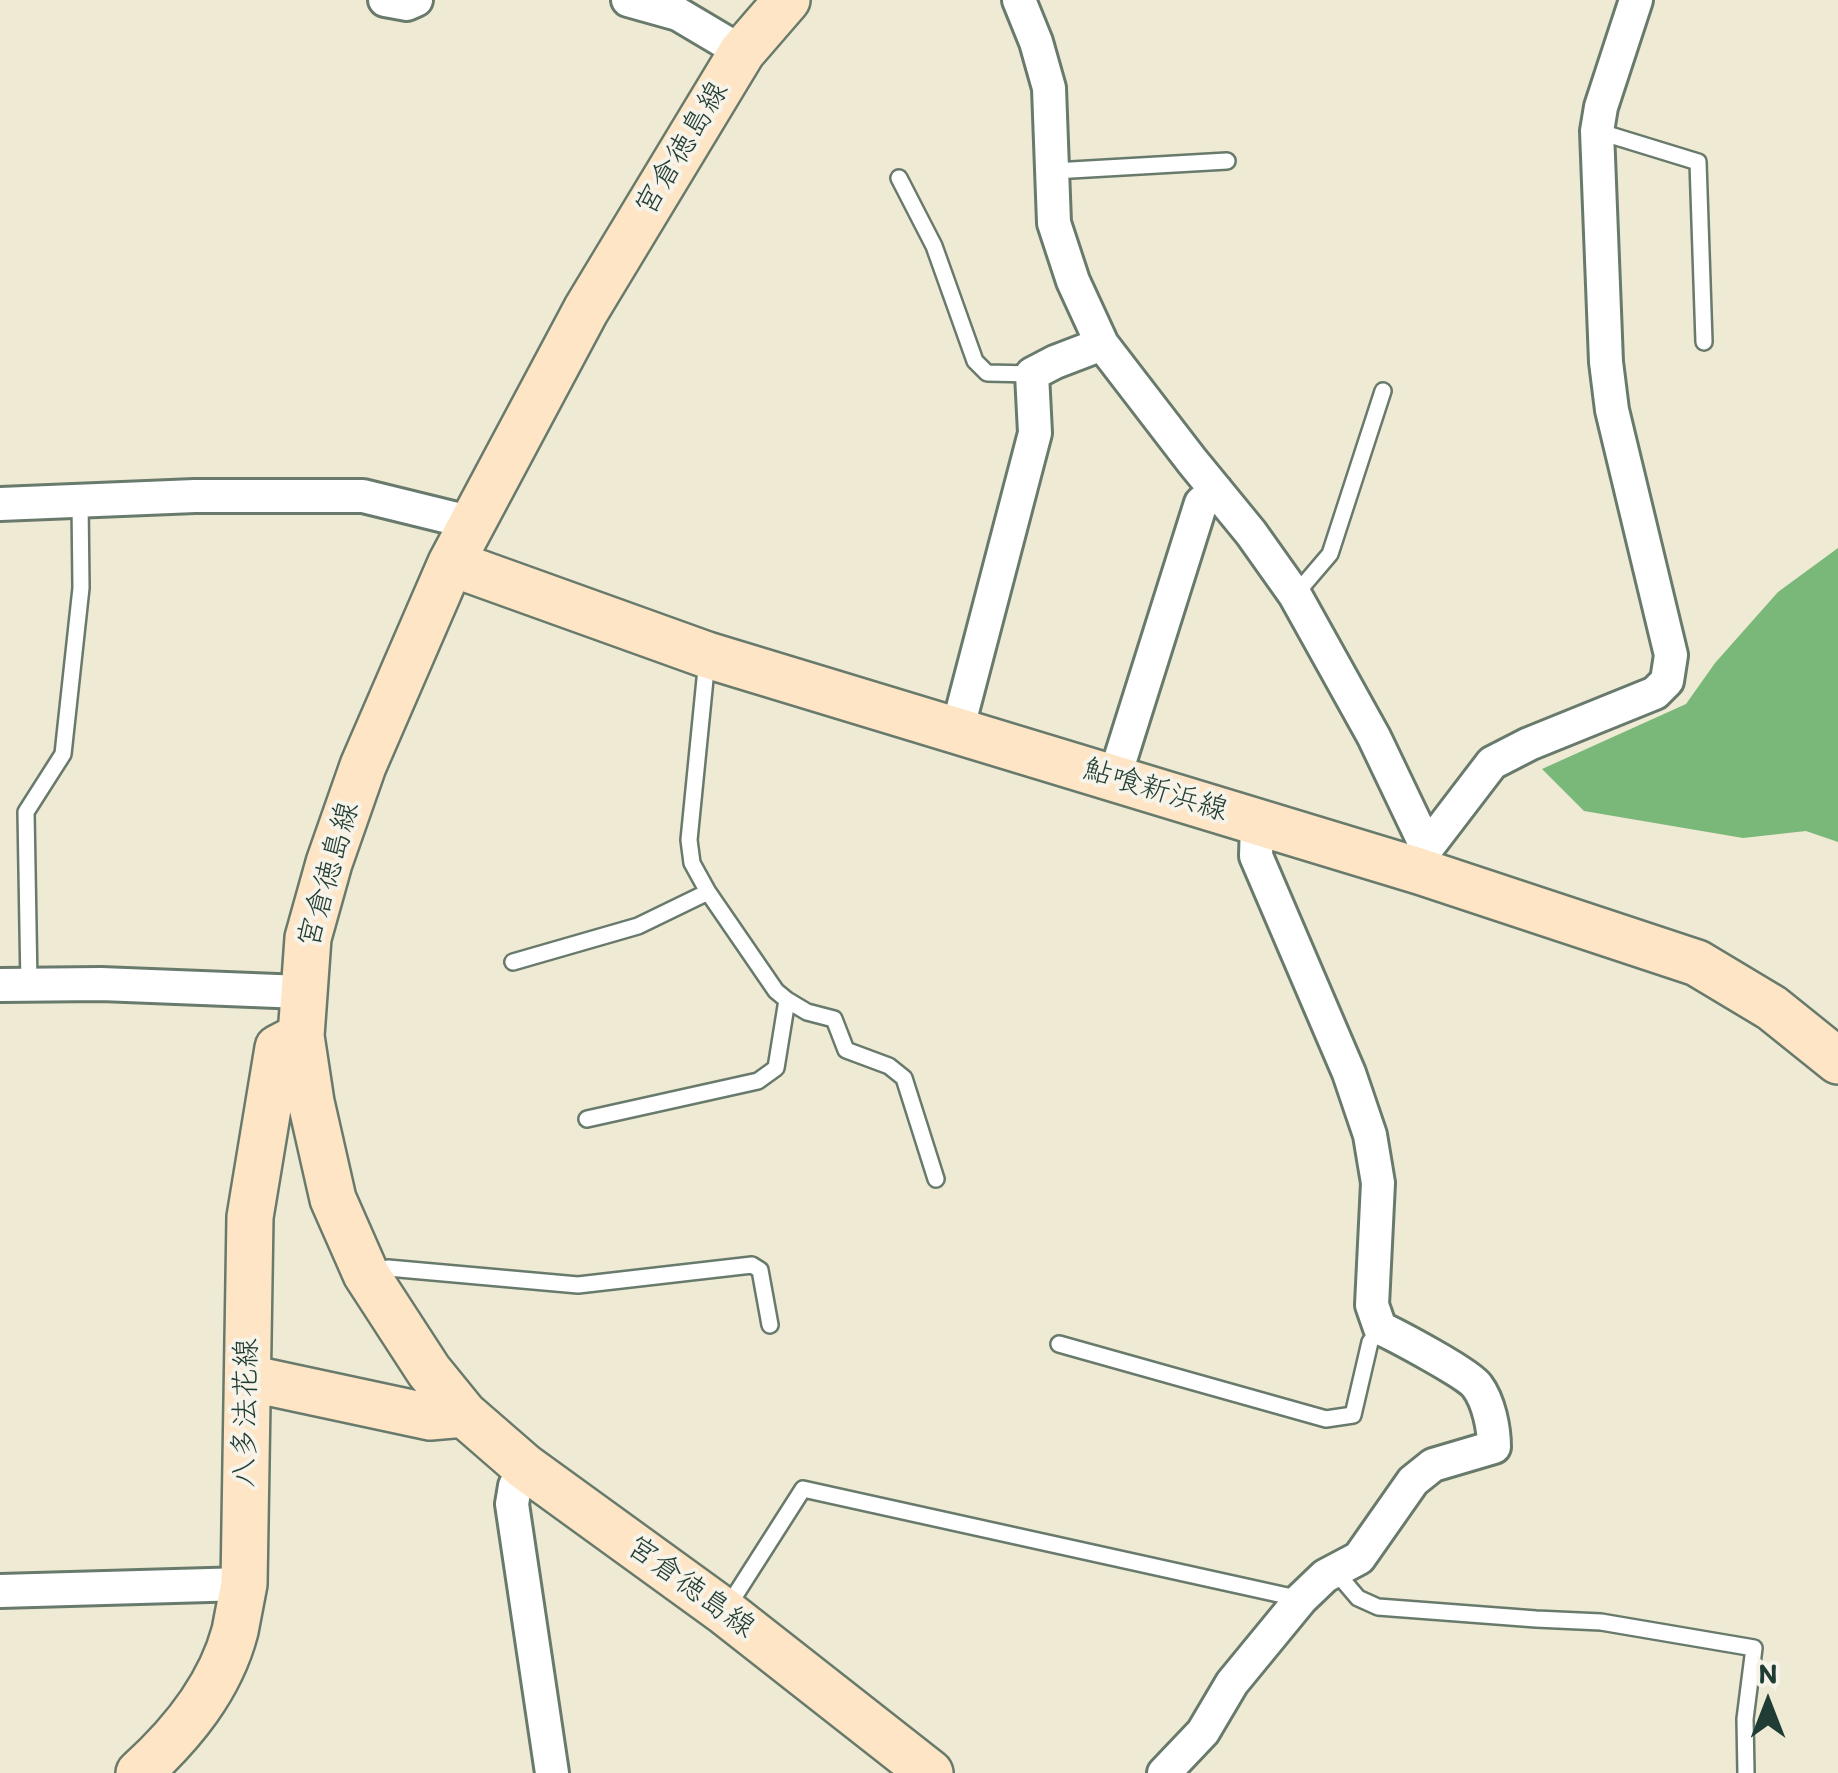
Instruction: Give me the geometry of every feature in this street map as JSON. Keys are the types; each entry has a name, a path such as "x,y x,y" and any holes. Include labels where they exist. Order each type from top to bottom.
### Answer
{"main road":[{"name":"宮倉徳島線","path":"786,0 742,52 586,310 451,563 362,766 329,862 308,938 301,1036 333,1200 366,1274 429,1371 464,1414 525,1468 725,1612 930,1773"},
{"name":"鮎喰新浜線","path":"451,563 707,654 1114,779 1257,822 1423,859 1696,964 1772,1008 1838,1061"},
{"name":"八多法花線","path":"139,1773 168,1747 208,1694 234,1633 244,1584 250,1217 278,1048 301,1036"},
{"path":"248,1378 430,1417 464,1414"}],"street":[{"path":"385,0 407,4 416,0"},
{"path":"628,0 678,14 742,52"},
{"path":"1019,0 1049,88 1054,224 1073,281 1102,344 1295,595 1374,737 1423,859"},
{"path":"1423,859 1492,763 1529,744 1655,694 1667,681 1671,654 1610,394 1606,362 1598,131 1601,107 1636,0"},
{"path":"958,731 1035,433 1032,374 1102,344"},
{"path":"1114,779 1201,503 1216,490"},
{"path":"0,504 195,496 363,496 473,523"},
{"path":"1164,1773 1204,1732 1232,1684 1301,1599 1325,1576 1359,1558 1413,1481 1433,1466 1494,1448 1494,1426 1477,1384 1380,1328 1372,1305 1378,1183 1370,1135 1349,1073 1256,856 1257,822"},
{"path":"14,985 101,984 302,992"},
{"path":"525,1468 515,1486 512,1504 552,1773"},
{"path":"0,1591 244,1584"}],"lane":[{"path":"1598,131 1698,162 1704,342"},
{"path":"1054,171 1228,161"},
{"path":"899,178 934,246 975,361 987,372 1032,374"},
{"path":"1295,595 1330,554 1383,390"},
{"path":"14,985 26,812 63,754 81,588 80,501"},
{"path":"707,654 689,840 692,863 776,991 807,1012 834,1019 846,1050 889,1066 904,1078 936,1179"},
{"path":"513,962 638,926 708,892"},
{"path":"588,1118 758,1081 776,1068 787,1000"},
{"path":"366,1274 388,1268 578,1285 752,1265 760,1270 770,1325"},
{"path":"1059,1344 1326,1419 1353,1415 1370,1342 1380,1328"},
{"path":"725,1612 803,1489 1301,1599"},
{"path":"1335,1571 1358,1598 1378,1606 1601,1622 1754,1648 1745,1720 1746,1773"}],"green space":[{"path":"1838,548 1838,842 1806,831 1743,838 1584,811 1542,769 1686,704 1715,663 1778,592"}]}
